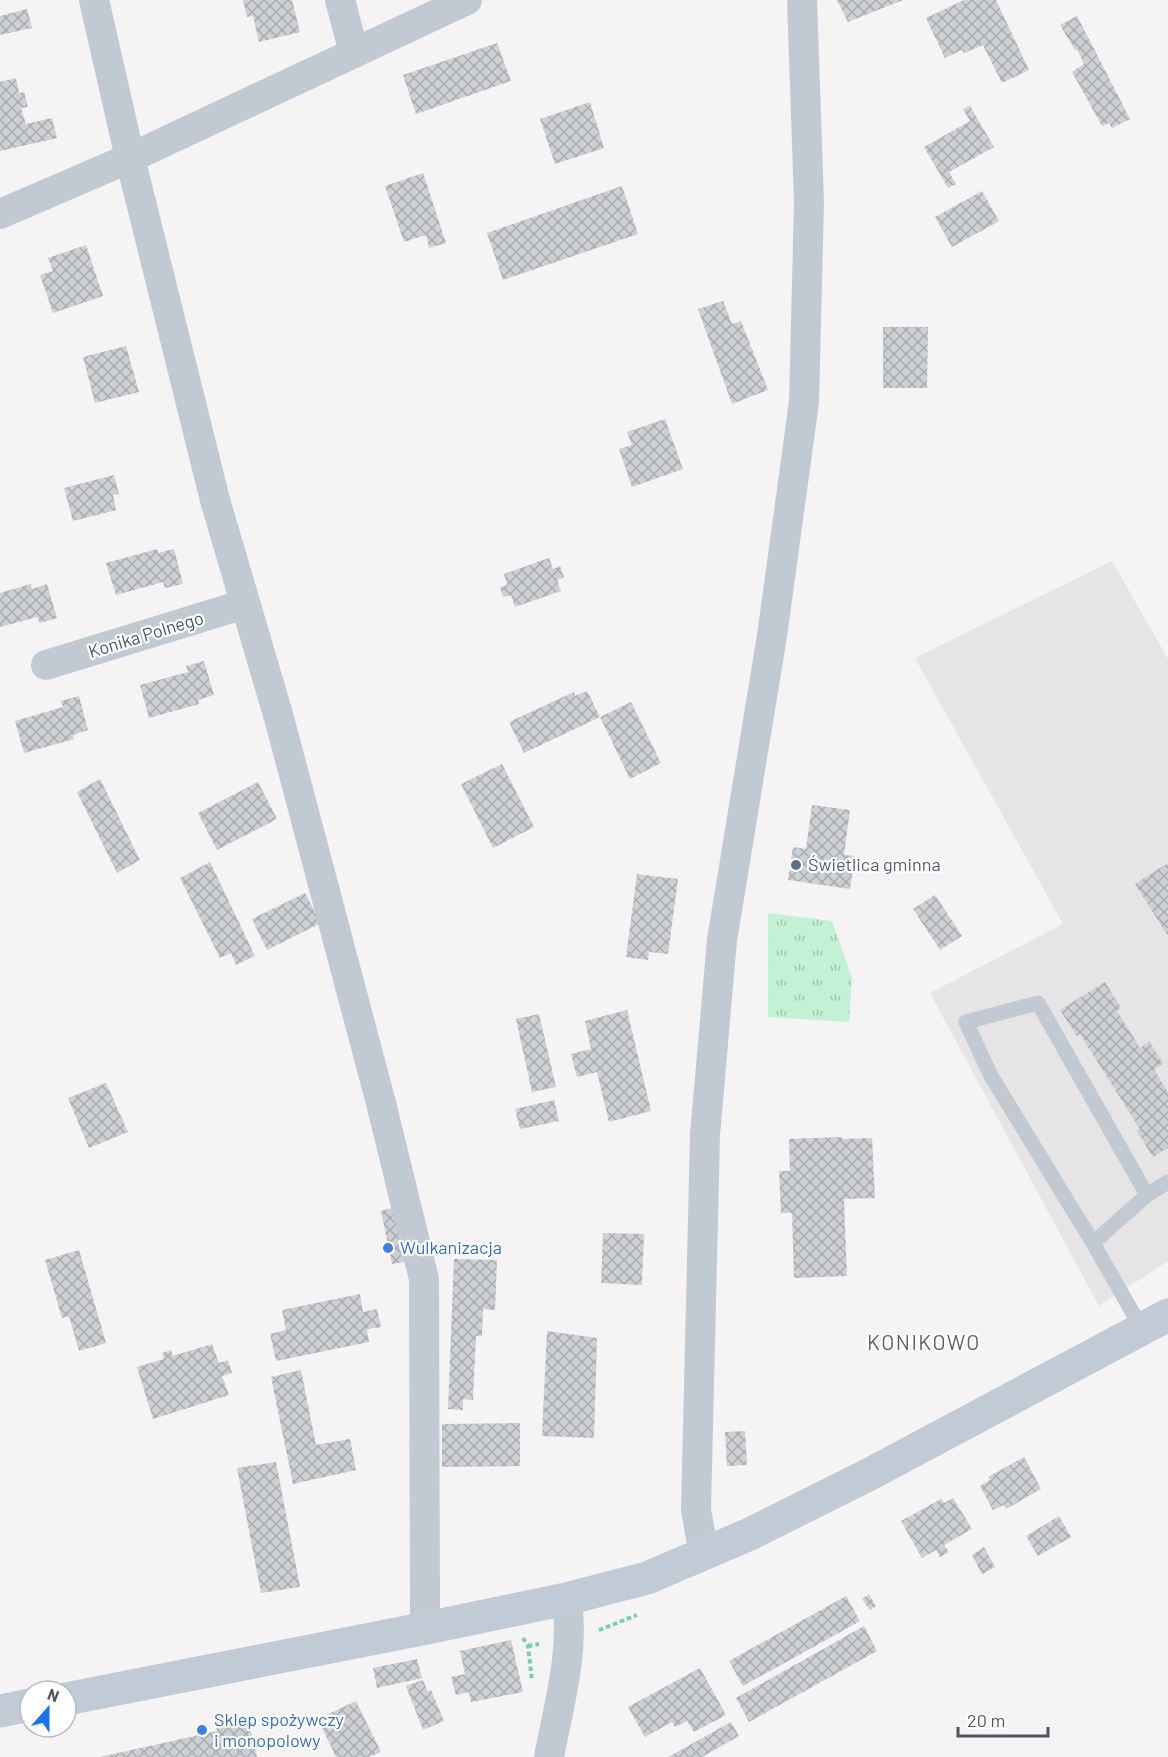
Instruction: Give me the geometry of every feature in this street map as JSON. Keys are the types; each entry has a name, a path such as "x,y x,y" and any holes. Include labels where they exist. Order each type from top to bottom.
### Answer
{"main road":[{"path":"78,1697 427,1628 631,1583 750,1534 868,1475 1155,1322"},
{"path":"0,1711 18,1708"}],"street":[{"path":"94,0 130,158 215,500 279,718 375,1081 424,1279 425,1611 427,1628"},
{"path":"340,0 354,53"},
{"path":"0,214 130,158 467,0"},
{"path":"704,1554 696,1510 705,1135 722,940 772,636 804,402 809,202 802,0"},
{"name":"Konika Polnego","path":"46,665 245,604"},
{"path":"549,1757 570,1638 570,1618 566,1599"}],"lane":[{"path":"1147,1195 1038,1003 966,1022 991,1076 1093,1243 1155,1322"},
{"path":"1093,1243 1147,1195 1168,1182"}],"shaded area":[{"path":"1112,561 1168,659 1168,1261 1099,1306 930,993 1063,924 915,658"}],"green space":[{"path":"768,913 832,921 852,978 849,1022 768,1017"}],"building":[{"path":"243,0 292,0 300,32 259,42 253,16 247,17"},
{"path":"837,0 903,0 848,22"},
{"path":"964,0 996,0 1029,70 1002,83 983,45 964,53 962,50 945,58 926,18"},
{"path":"27,9 32,28 0,35 0,16"},
{"path":"1077,16 1130,119 1112,128 1109,123 1102,126 1072,72 1084,64 1077,49 1075,50 1060,25"},
{"path":"497,43 511,81 416,114 403,75"},
{"path":"16,78 19,93 24,92 28,107 21,108 26,124 52,118 57,138 0,151 0,82"},
{"path":"590,102 604,148 555,164 540,119"},
{"path":"970,106 994,147 949,172 956,184 948,188 924,147 970,121 963,109"},
{"path":"423,173 446,243 429,248 426,235 404,242 385,186"},
{"path":"622,186 638,234 503,280 487,233"},
{"path":"982,191 999,221 952,247 935,217"},
{"path":"86,245 103,296 53,313 40,275 53,271 48,258"},
{"path":"723,301 732,324 741,321 768,390 732,404 698,309"},
{"path":"883,327 928,327 927,388 883,388"},
{"path":"126,346 139,392 95,403 83,357"},
{"path":"665,419 683,469 632,487 619,449 632,445 627,432"},
{"path":"114,475 119,494 113,495 116,510 73,521 64,488"},
{"path":"157,549 158,553 174,549 183,584 165,588 163,582 116,595 106,563"},
{"path":"549,558 553,569 560,566 564,577 557,580 561,591 515,607 511,595 503,597 500,588 507,585 504,574"},
{"path":"31,584 32,589 47,584 57,618 40,623 37,617 0,627 0,593"},
{"path":"204,661 214,695 198,700 199,704 149,718 140,685 188,672 186,666"},
{"path":"587,691 600,717 524,753 509,722 574,692 575,696"},
{"path":"79,696 88,730 73,735 74,739 24,753 15,721 63,707 61,701"},
{"path":"631,702 661,763 630,779 600,717"},
{"path":"502,764 534,827 493,848 461,784"},
{"path":"100,779 140,860 117,873 77,792"},
{"path":"258,782 277,819 217,850 198,813"},
{"path":"812,805 850,810 844,855 855,856 850,889 788,880 793,847 806,849"},
{"path":"210,862 255,956 236,965 231,953 220,958 180,878"},
{"path":"1168,863 1168,936 1135,884"},
{"path":"637,874 678,879 668,954 649,952 648,960 626,957"},
{"path":"305,893 321,923 267,950 252,919"},
{"path":"935,895 962,936 940,950 913,909"},
{"path":"1105,982 1121,1008 1117,1011 1140,1048 1149,1041 1163,1063 1154,1070 1168,1092 1168,1148 1153,1157 1137,1131 1140,1129 1080,1034 1077,1036 1060,1010"},
{"path":"627,1010 651,1111 609,1122 597,1072 577,1077 571,1054 591,1049 585,1021"},
{"path":"539,1014 556,1087 532,1092 516,1019"},
{"path":"106,1083 128,1132 89,1148 68,1098"},
{"path":"554,1100 559,1121 520,1129 515,1109"},
{"path":"842,1137 842,1139 872,1138 875,1198 844,1199 847,1276 794,1278 792,1213 781,1213 779,1171 790,1171 789,1139"},
{"path":"397,1207 410,1261 392,1264 381,1211"},
{"path":"603,1233 644,1234 642,1285 601,1283"},
{"path":"79,1250 106,1343 79,1351 69,1316 62,1318 45,1260"},
{"path":"454,1259 497,1260 495,1310 483,1309 482,1336 476,1336 473,1400 463,1399 463,1410 448,1409"},
{"path":"360,1294 363,1312 377,1309 381,1327 367,1329 369,1342 276,1361 270,1334 286,1330 282,1310"},
{"path":"547,1331 597,1338 594,1438 542,1436"},
{"path":"212,1344 219,1363 228,1360 232,1373 222,1376 229,1395 153,1419 137,1367 164,1359 162,1353 171,1350 173,1356"},
{"path":"301,1370 316,1445 350,1439 356,1470 293,1484 271,1377"},
{"path":"520,1423 520,1466 442,1467 442,1424"},
{"path":"745,1431 747,1465 727,1466 725,1432"},
{"path":"1024,1457 1041,1489 1006,1509 1004,1505 993,1510 980,1486 990,1480 988,1477"},
{"path":"276,1462 300,1587 261,1593 237,1468"},
{"path":"953,1498 972,1529 944,1545 949,1552 940,1557 936,1550 922,1558 901,1521 941,1499 944,1503"},
{"path":"1059,1516 1071,1537 1038,1556 1026,1536"},
{"path":"984,1547 995,1567 982,1574 972,1555"},
{"path":"869,1594 876,1606 870,1610 862,1599"},
{"path":"846,1596 860,1621 743,1686 729,1661"},
{"path":"864,1626 877,1651 749,1722 736,1698"},
{"path":"511,1640 523,1692 471,1702 469,1692 456,1695 451,1677 465,1674 460,1651"},
{"path":"417,1659 422,1678 377,1688 373,1668"},
{"path":"700,1668 726,1715 694,1732 687,1721 675,1727 672,1722 645,1737 628,1707"},
{"path":"423,1680 428,1692 431,1690 444,1721 423,1730 406,1686"},
{"path":"356,1701 381,1752 369,1757 336,1757 318,1719"},
{"path":"247,1716 257,1757 100,1757 217,1731 215,1723"},
{"path":"731,1722 739,1736 702,1757 668,1757"}],"place":[{"name":"Świetlica gminna","path":"796,865"},
{"name":"Wulkanizacja","path":"388,1248"},
{"name":"Sklep spożywczy i monopolowy","path":"202,1730"}],"district":[{"name":"KONIKOWO","path":"924,1343"}]}
